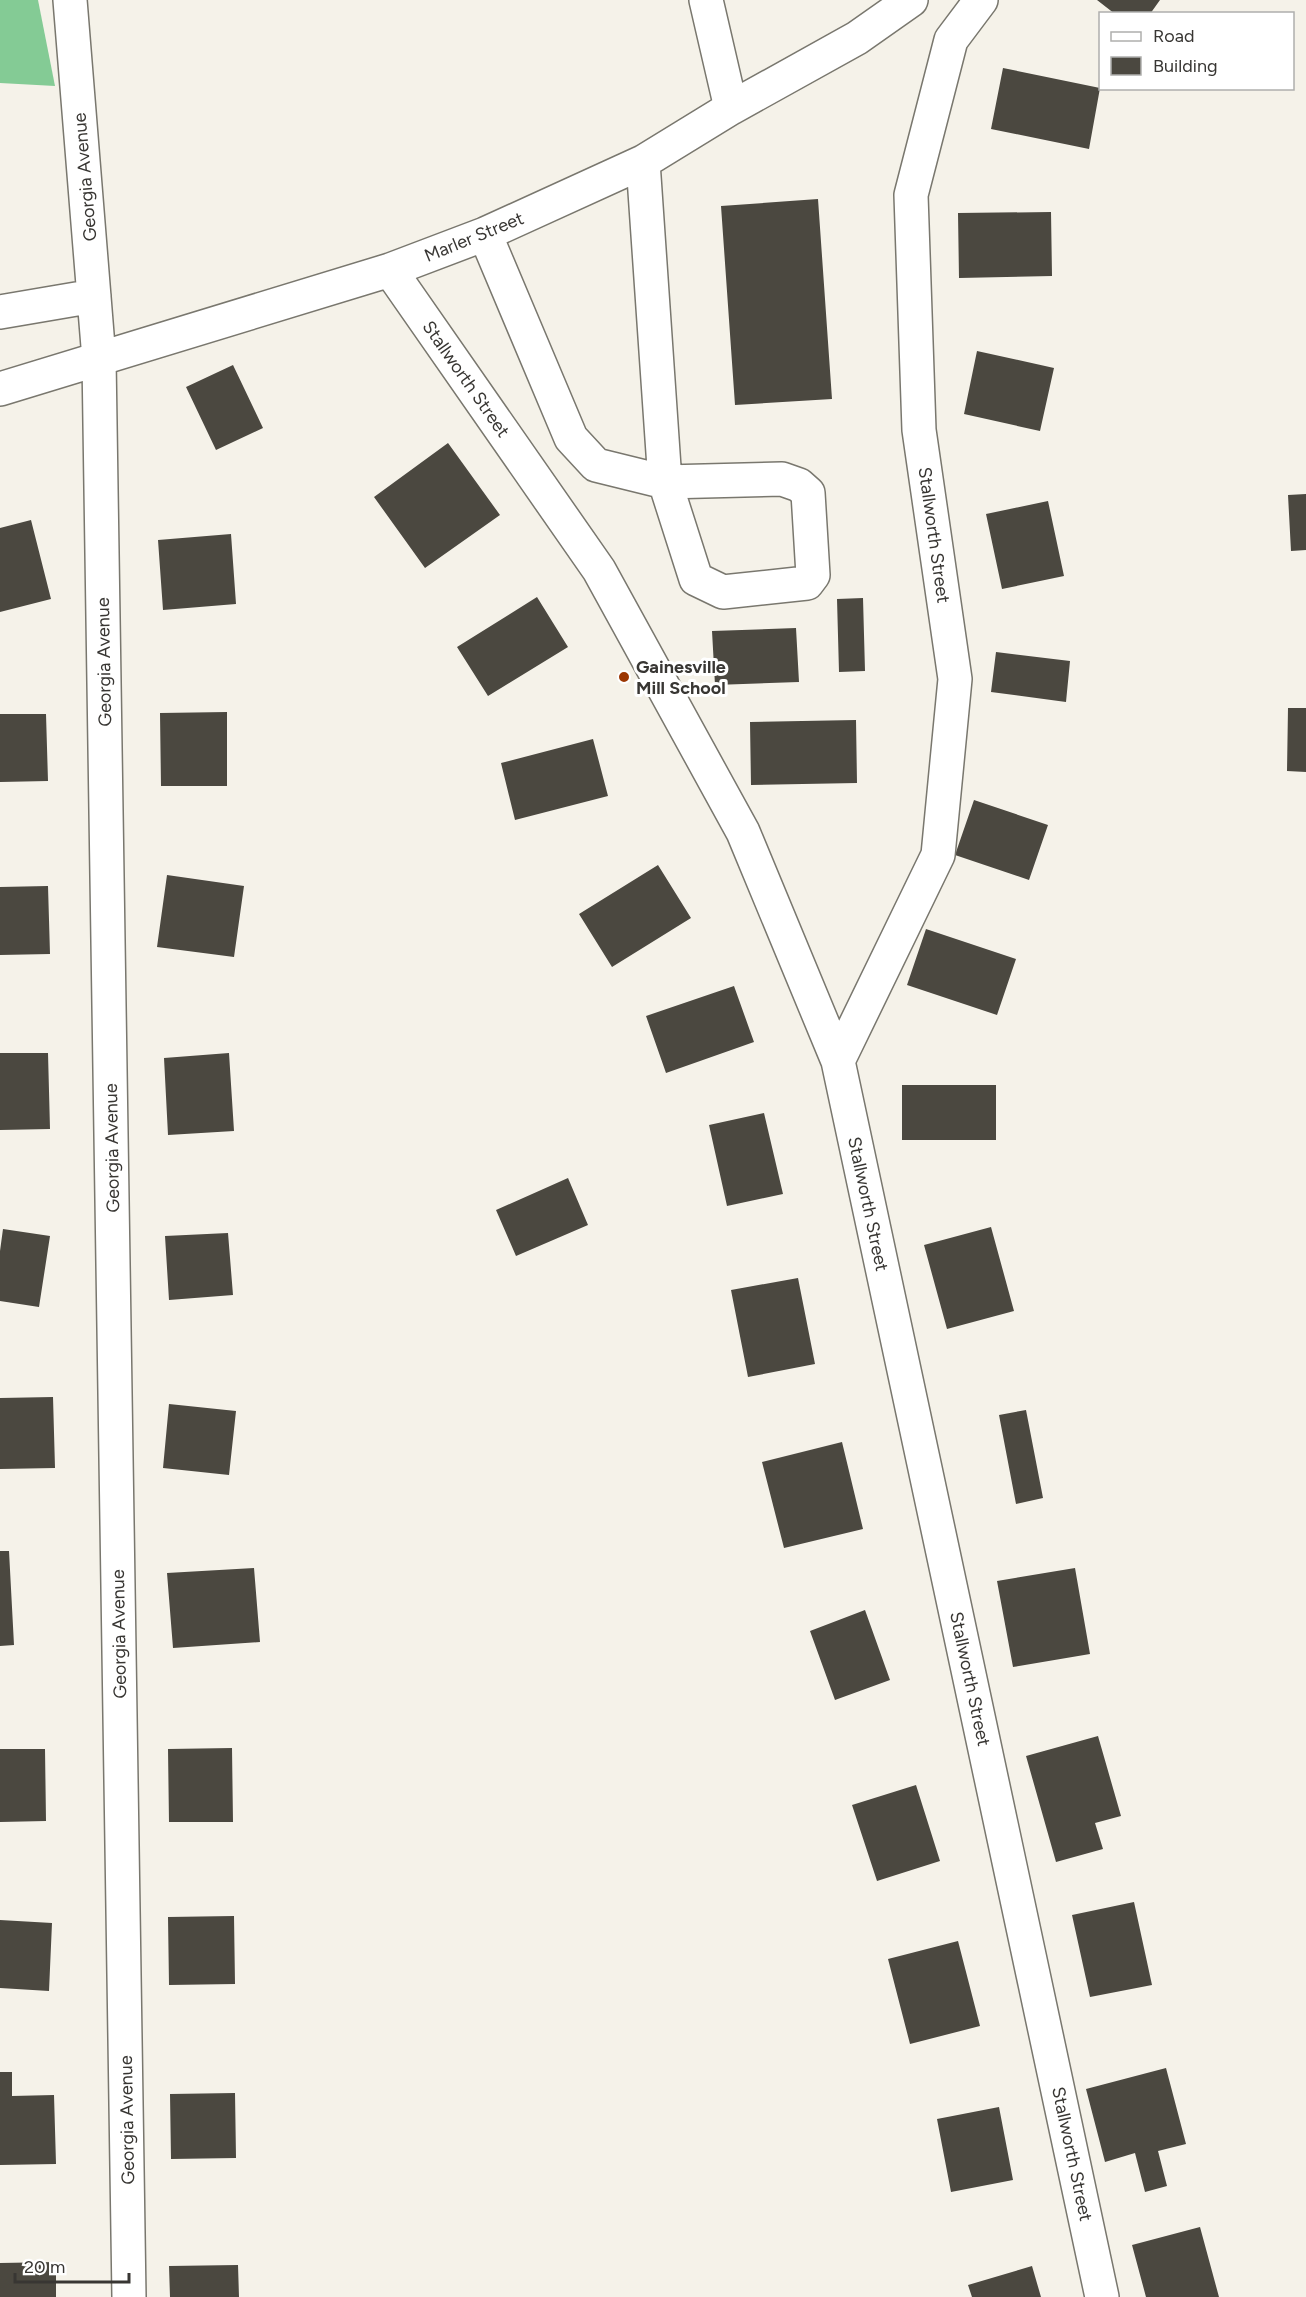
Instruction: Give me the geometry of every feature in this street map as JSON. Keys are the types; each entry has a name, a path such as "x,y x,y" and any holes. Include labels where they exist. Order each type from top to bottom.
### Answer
{"street":[{"name":"Georgia Avenue","path":"70,0 99,359 129,2297"},
{"path":"706,0 730,108"},
{"name":"Marler Street","path":"0,388 390,270 485,234 643,162 730,108 857,38 911,0"},
{"name":"Stallworth Street","path":"838,1061 938,855 955,679 919,430 911,195 951,40 981,0"},
{"path":"485,234 571,438 596,465 665,482 782,479 799,485 808,493 813,574 807,582 723,592 696,579 665,482 643,162"},
{"name":"Stallworth Street","path":"390,270 599,570 743,832 838,1061 1102,2297"},
{"path":"0,312 94,296"}],"green space":[{"path":"0,0 38,0 55,86 0,83"}],"building":[{"path":"1097,0 1160,0 1151,12 1112,12"},
{"path":"1003,68 1099,88 1089,149 991,129"},
{"path":"818,199 832,399 735,405 721,206"},
{"path":"1051,212 1052,276 959,278 958,213"},
{"path":"977,351 1054,368 1040,431 964,414"},
{"path":"233,365 263,428 216,450 186,387"},
{"path":"448,443 500,515 425,568 374,497"},
{"path":"1306,494 1306,550 1291,551 1288,495"},
{"path":"1048,501 1064,576 1002,589 986,514"},
{"path":"31,520 51,599 0,612 0,528"},
{"path":"231,534 236,604 163,610 158,540"},
{"path":"537,597 568,647 488,696 457,647"},
{"path":"863,598 865,671 839,672 837,599"},
{"path":"796,628 799,682 715,685 712,631"},
{"path":"996,652 1070,661 1066,702 991,692"},
{"path":"1288,708 1306,708 1306,772 1287,771"},
{"path":"227,712 227,786 161,786 160,713"},
{"path":"0,714 46,714 48,781 0,782"},
{"path":"856,720 857,783 751,785 750,722"},
{"path":"593,739 608,796 515,820 501,763"},
{"path":"974,800 1048,825 1029,880 955,855"},
{"path":"658,865 691,918 612,967 579,914"},
{"path":"167,875 244,886 234,957 157,947"},
{"path":"48,886 50,954 0,955 0,887"},
{"path":"926,929 1016,959 997,1015 907,985"},
{"path":"734,986 754,1042 666,1073 646,1016"},
{"path":"0,1053 48,1053 50,1129 0,1130"},
{"path":"229,1053 234,1131 168,1135 164,1058"},
{"path":"902,1085 996,1085 996,1140 902,1140"},
{"path":"764,1113 783,1194 727,1206 709,1125"},
{"path":"568,1178 588,1225 516,1256 496,1210"},
{"path":"991,1227 1014,1311 947,1329 924,1245"},
{"path":"3,1229 50,1236 39,1307 0,1301 0,1251"},
{"path":"228,1233 233,1295 169,1300 165,1236"},
{"path":"798,1278 815,1364 748,1377 731,1290"},
{"path":"53,1397 55,1468 0,1469 0,1398"},
{"path":"169,1404 236,1411 229,1475 163,1468"},
{"path":"1026,1410 1043,1498 1016,1504 999,1415"},
{"path":"842,1442 863,1529 784,1548 762,1462"},
{"path":"0,1551 9,1551 14,1645 0,1646"},
{"path":"254,1568 260,1642 173,1648 167,1573"},
{"path":"1075,1568 1090,1654 1013,1667 997,1581"},
{"path":"865,1610 890,1680 835,1700 810,1631"},
{"path":"1098,1736 1121,1816 1095,1823 1103,1849 1056,1862 1026,1756"},
{"path":"232,1748 233,1822 169,1822 168,1749"},
{"path":"0,1749 45,1749 46,1821 0,1822"},
{"path":"916,1785 940,1861 877,1881 852,1805"},
{"path":"1134,1902 1152,1985 1090,1997 1072,1915"},
{"path":"234,1916 235,1984 169,1985 168,1917"},
{"path":"0,1920 52,1923 49,1991 0,1988"},
{"path":"958,1941 980,2026 910,2044 888,1959"},
{"path":"1166,2068 1186,2144 1158,2151 1167,2186 1145,2192 1135,2153 1105,2162 1086,2089"},
{"path":"0,2072 12,2072 12,2096 54,2095 56,2164 0,2165"},
{"path":"235,2093 236,2158 171,2159 170,2094"},
{"path":"999,2107 1013,2180 951,2192 937,2119"},
{"path":"1200,2227 1219,2297 1146,2297 1132,2245"},
{"path":"56,2262 56,2297 0,2297 0,2263"},
{"path":"238,2265 239,2297 170,2297 169,2266"},
{"path":"1032,2266 1041,2297 972,2297 968,2285"}],"place":[{"name":"Gainesville Mill School","path":"624,677"}]}
